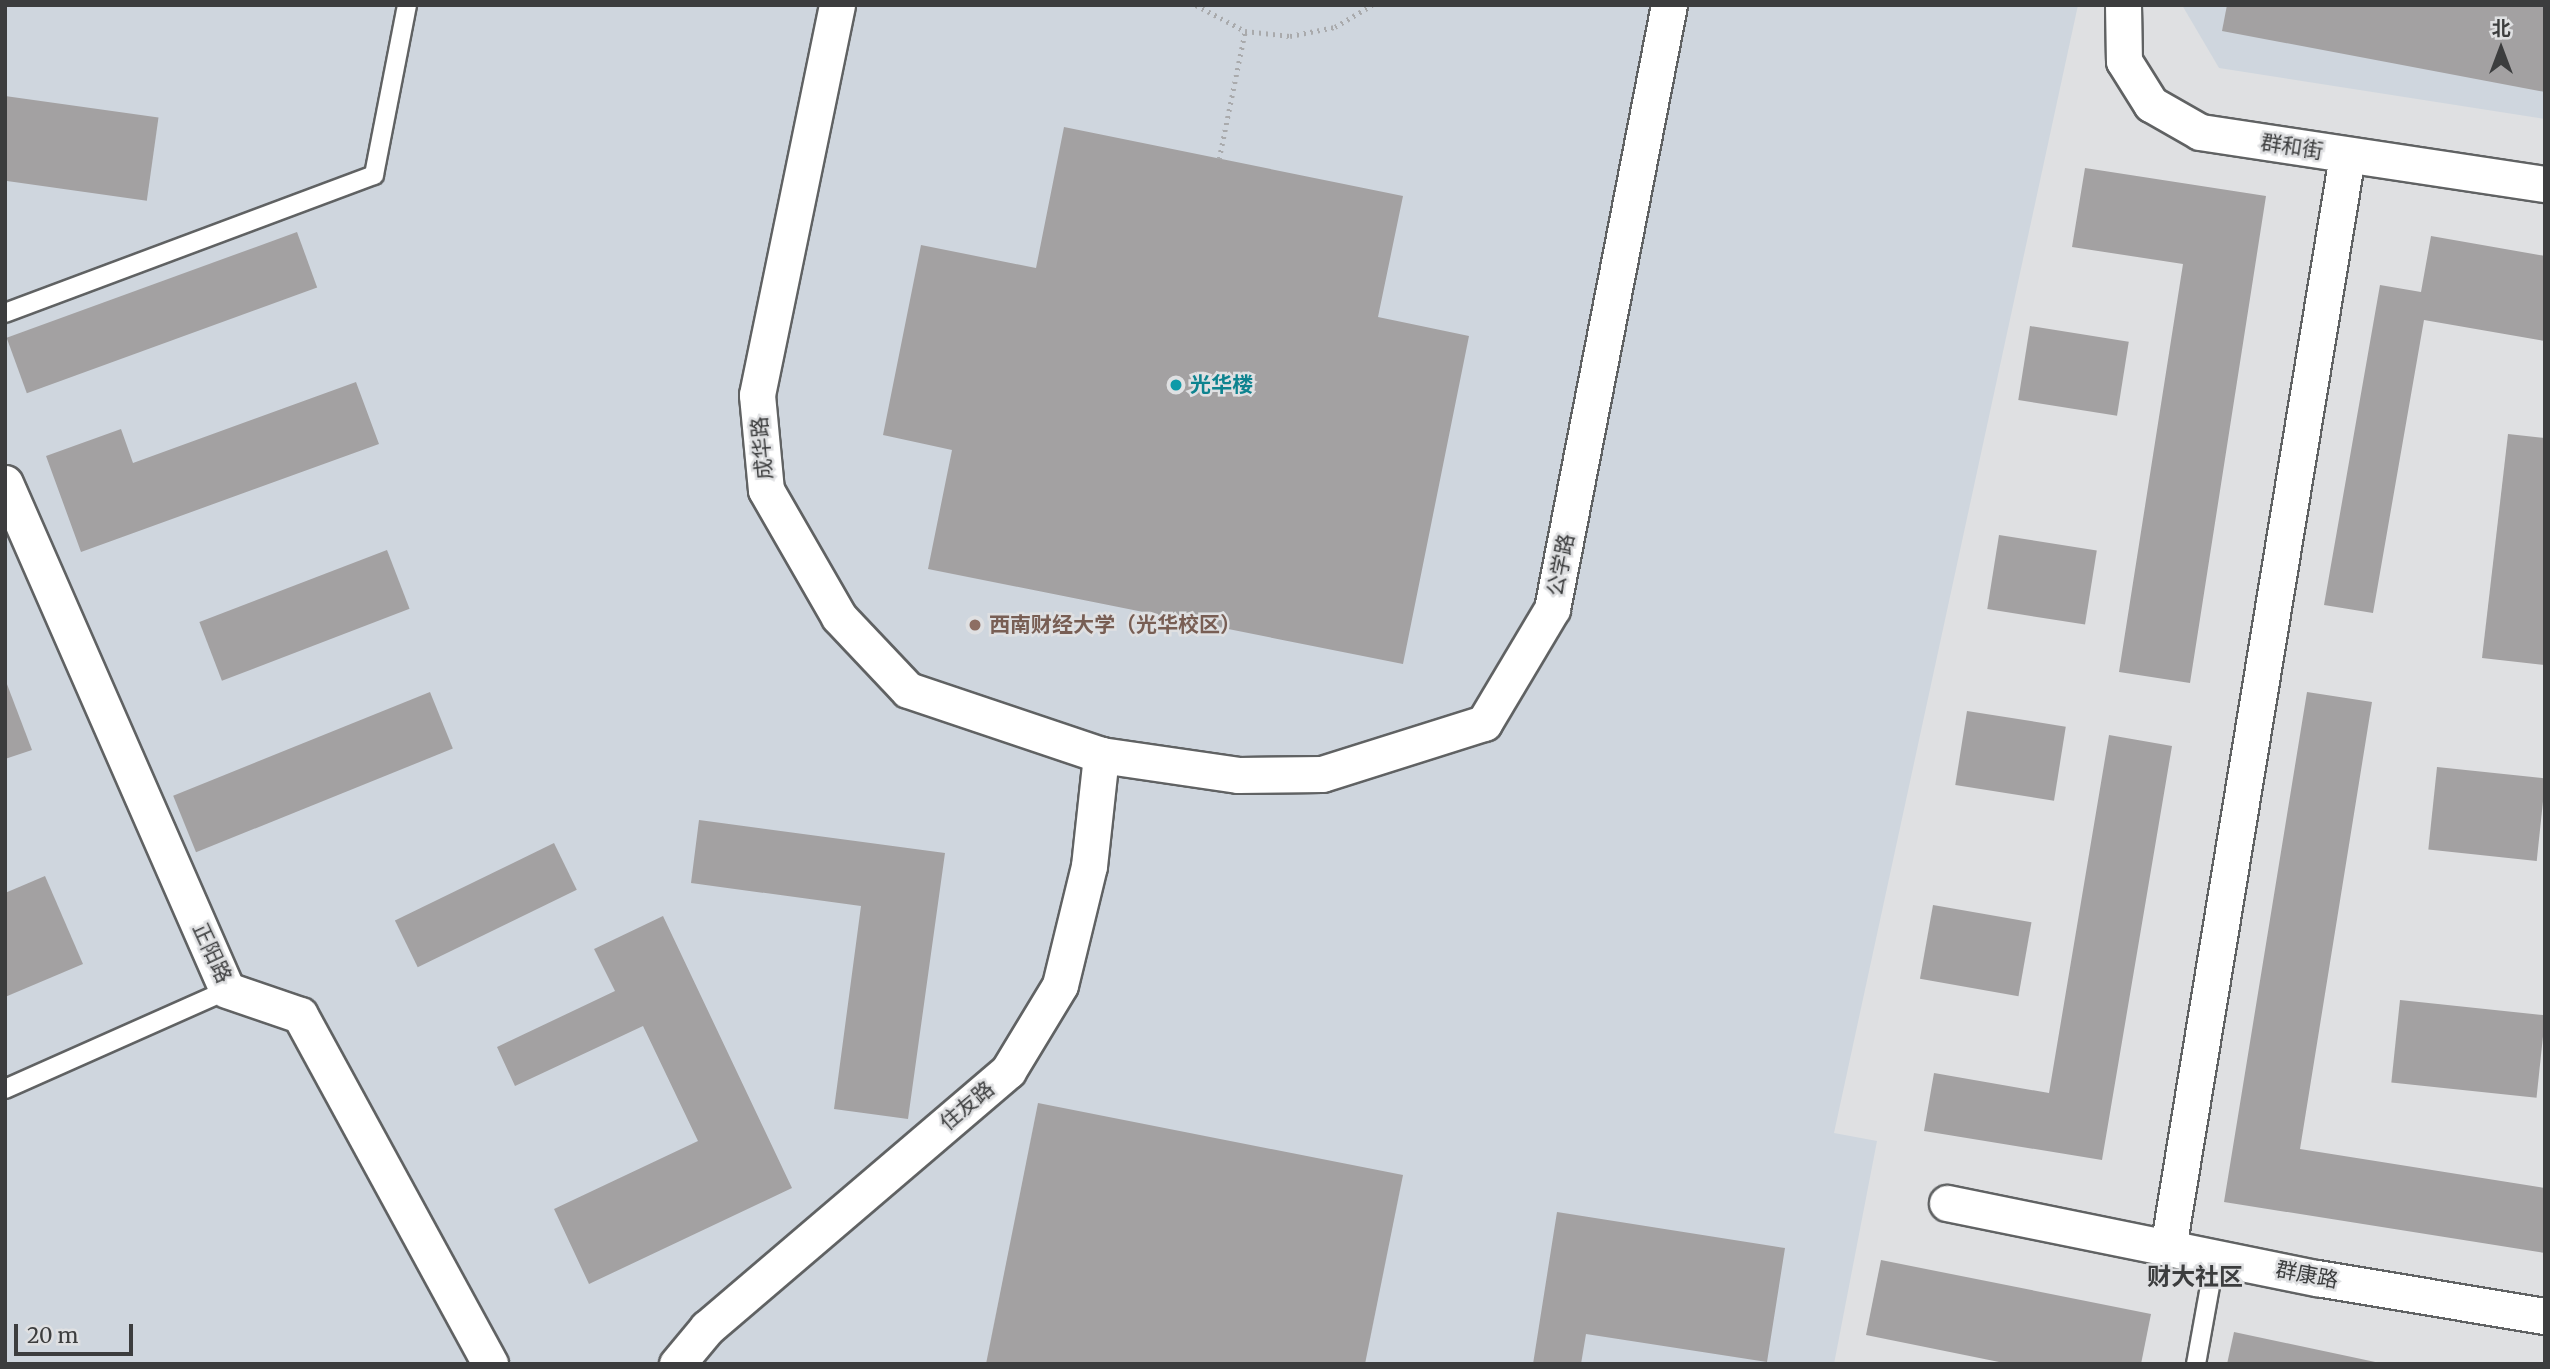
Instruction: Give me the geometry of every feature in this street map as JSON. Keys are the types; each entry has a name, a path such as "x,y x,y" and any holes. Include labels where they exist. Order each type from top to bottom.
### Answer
{"street":[{"name":"成华路","path":"837,5 757,395 766,490 839,617 908,690 1101,755"},
{"name":"公学路","path":"1101,755 1238,775 1322,774 1484,723 1552,609 1669,5"},
{"name":"群和街","path":"2123,5 2124,61 2151,104 2200,132 2545,184"},
{"path":"2168,1248 2347,156"},
{"name":"正阳路","path":"5,483 227,990 300,1015 490,1364"},
{"name":"住友路","path":"677,1364 707,1328 1008,1071 1060,985 1089,866 1101,755"},
{"name":"群康路","path":"1947,1203 2216,1258 2545,1316"}],"lane":[{"path":"5,313 374,175 407,5"},
{"path":"5,1089 227,990"},
{"path":"2196,1364 2216,1258"}],"path":[{"path":"1196,5 1245,31 1290,36 1335,27 1372,5"},
{"path":"1219,159 1245,31"}],"shaded area":[{"name":"西南财经大学（光华校区）","path":"5,5 2078,5 1834,1133 1877,1141 1834,1364 5,1364"},
{"path":"2182,5 2545,5 2545,119 2219,68"}],"building":[{"path":"2227,5 2545,5 2545,92 2222,31"},
{"path":"5,96 158,118 147,201 5,181"},
{"name":"光华楼","path":"1064,127 1403,196 1378,317 1469,336 1403,664 928,569 952,450 883,435 921,245 1036,268"},
{"path":"2085,168 2266,196 2190,683 2119,672 2183,264 2072,247"},
{"path":"297,232 317,287 27,393 7,338"},
{"path":"2431,236 2545,256 2545,341 2424,320 2373,613 2324,605 2380,285 2421,292"},
{"path":"2030,326 2129,342 2117,416 2018,400"},
{"path":"356,382 379,444 81,552 46,456 121,429 133,463"},
{"path":"2508,434 2545,438 2545,665 2482,658"},
{"path":"1999,535 2097,550 2085,625 1987,609"},
{"path":"387,550 410,609 222,681 199,622"},
{"path":"5,679 32,750 5,759"},
{"path":"430,692 453,749 196,852 173,796"},
{"path":"2307,692 2372,702 2300,1149 2545,1188 2545,1253 2224,1202"},
{"path":"1967,711 2066,727 2054,801 1955,785"},
{"path":"2109,735 2172,746 2102,1160 1924,1131 1934,1073 2049,1093"},
{"path":"2437,767 2545,778 2537,861 2428,850"},
{"path":"699,820 945,853 908,1119 834,1109 861,906 691,883"},
{"path":"554,843 577,890 418,967 395,921"},
{"path":"45,876 83,964 5,997 5,893"},
{"path":"1933,905 2031,922 2018,996 1920,979"},
{"path":"663,916 792,1188 589,1284 554,1209 698,1141 643,1026 515,1086 497,1047 615,991 594,949"},
{"path":"2400,1000 2545,1015 2537,1098 2391,1083"},
{"path":"1038,1103 1403,1175 1365,1364 986,1364"},
{"path":"1557,1212 1785,1248 1767,1362 1586,1334 1581,1364 1533,1364"},
{"path":"1881,1260 2151,1314 2141,1364 2009,1364 1866,1335"},
{"path":"2234,1332 2380,1363 2380,1364 2227,1364"}],"place":[{"name":"光华楼","path":"1176,385"},
{"name":"西南财经大学（光华校区）","path":"975,625"}],"district":[{"name":"财大社区","path":"2195,1277"}]}
